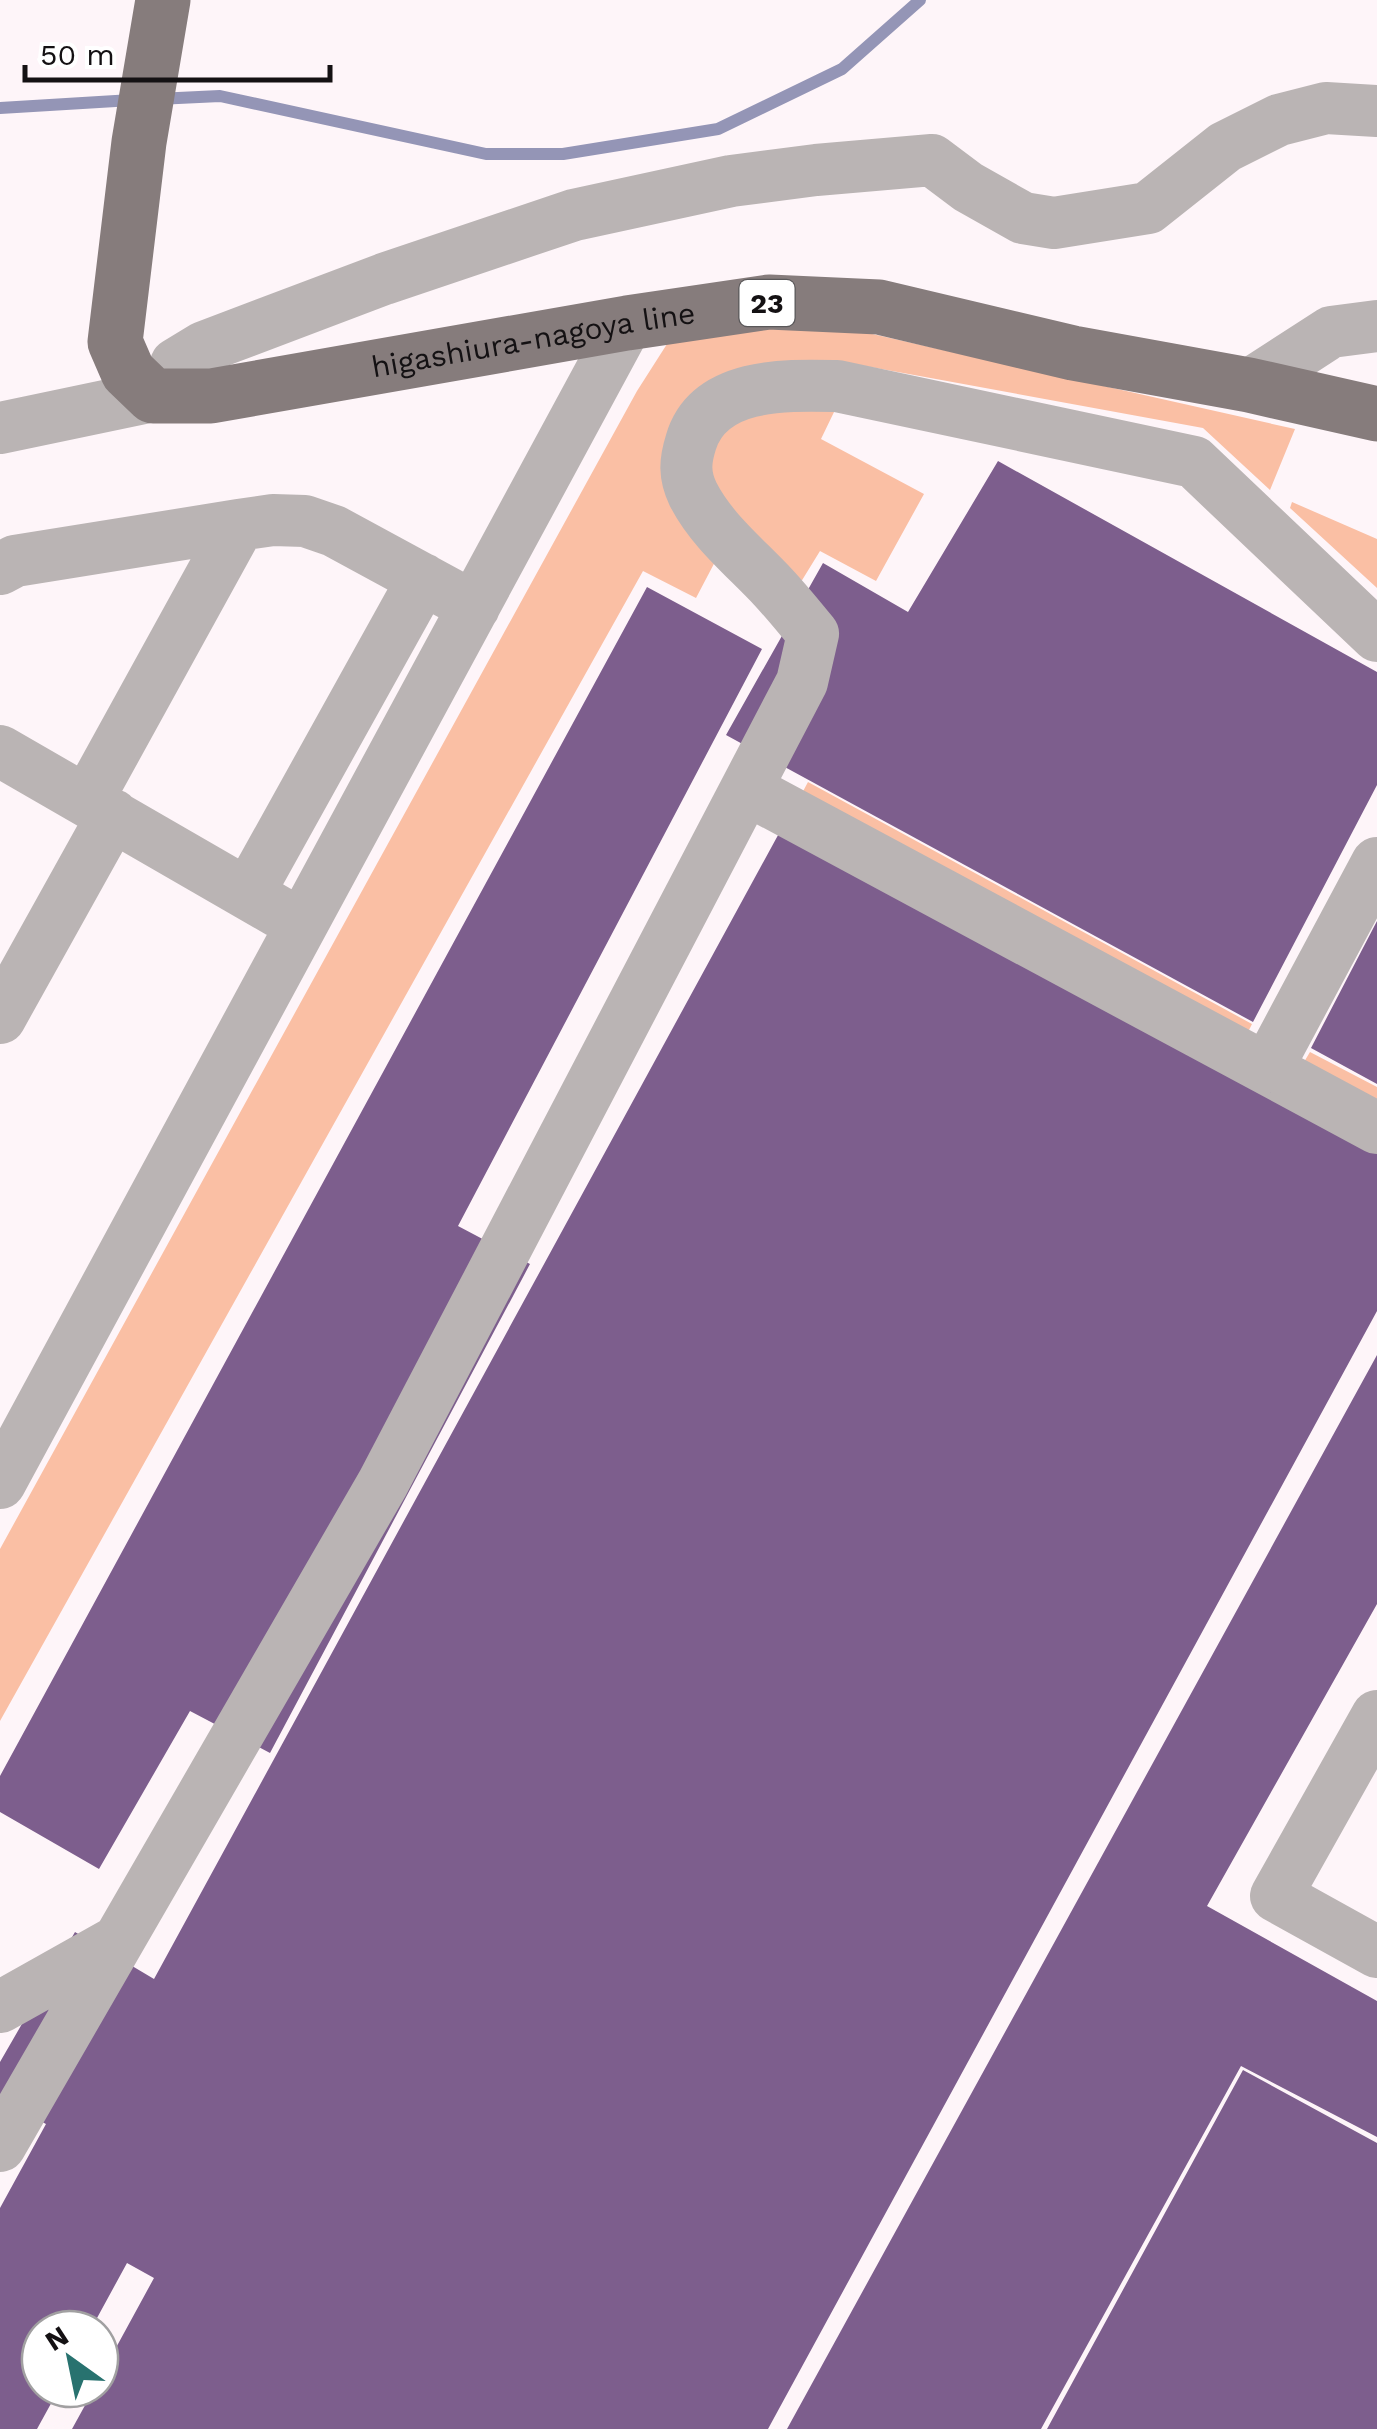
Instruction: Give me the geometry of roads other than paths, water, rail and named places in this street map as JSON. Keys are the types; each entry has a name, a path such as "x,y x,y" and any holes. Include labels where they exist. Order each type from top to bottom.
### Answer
{"main road":[{"path":"158,396 128,372 115,342 143,120 164,0"},
{"name":"higashiura-nagoya line","path":"158,396 211,396 769,302 879,307 1073,353 1249,385 1377,414"}],"street":[{"path":"0,428 158,396 176,364 204,347 384,279 574,215 730,182 932,160 968,187 1022,218 1054,223 1148,208 1226,147 1279,120 1326,108 1377,112"},
{"path":"0,1483 627,323"},
{"path":"1249,385 1331,332 1377,326"},
{"path":"0,2146 382,1483 802,682 814,634 726,540 693,494 684,464 693,434 709,412 726,400 778,385 837,386 1194,462 1377,636"},
{"path":"0,568 15,560 239,525 305,521 334,531 474,607"},
{"path":"0,1018 239,525"},
{"path":"248,894 423,579"},
{"path":"0,751 302,925"},
{"path":"746,789 1377,1128"},
{"path":"1268,1067 1377,863"},
{"path":"1377,1716 1276,1896 1377,1952"},
{"path":"0,2007 117,1942"}],"waterway":[{"path":"157,99 220,96 486,154 563,154 718,129 842,69 920,0"},
{"path":"0,108 132,100"}]}
